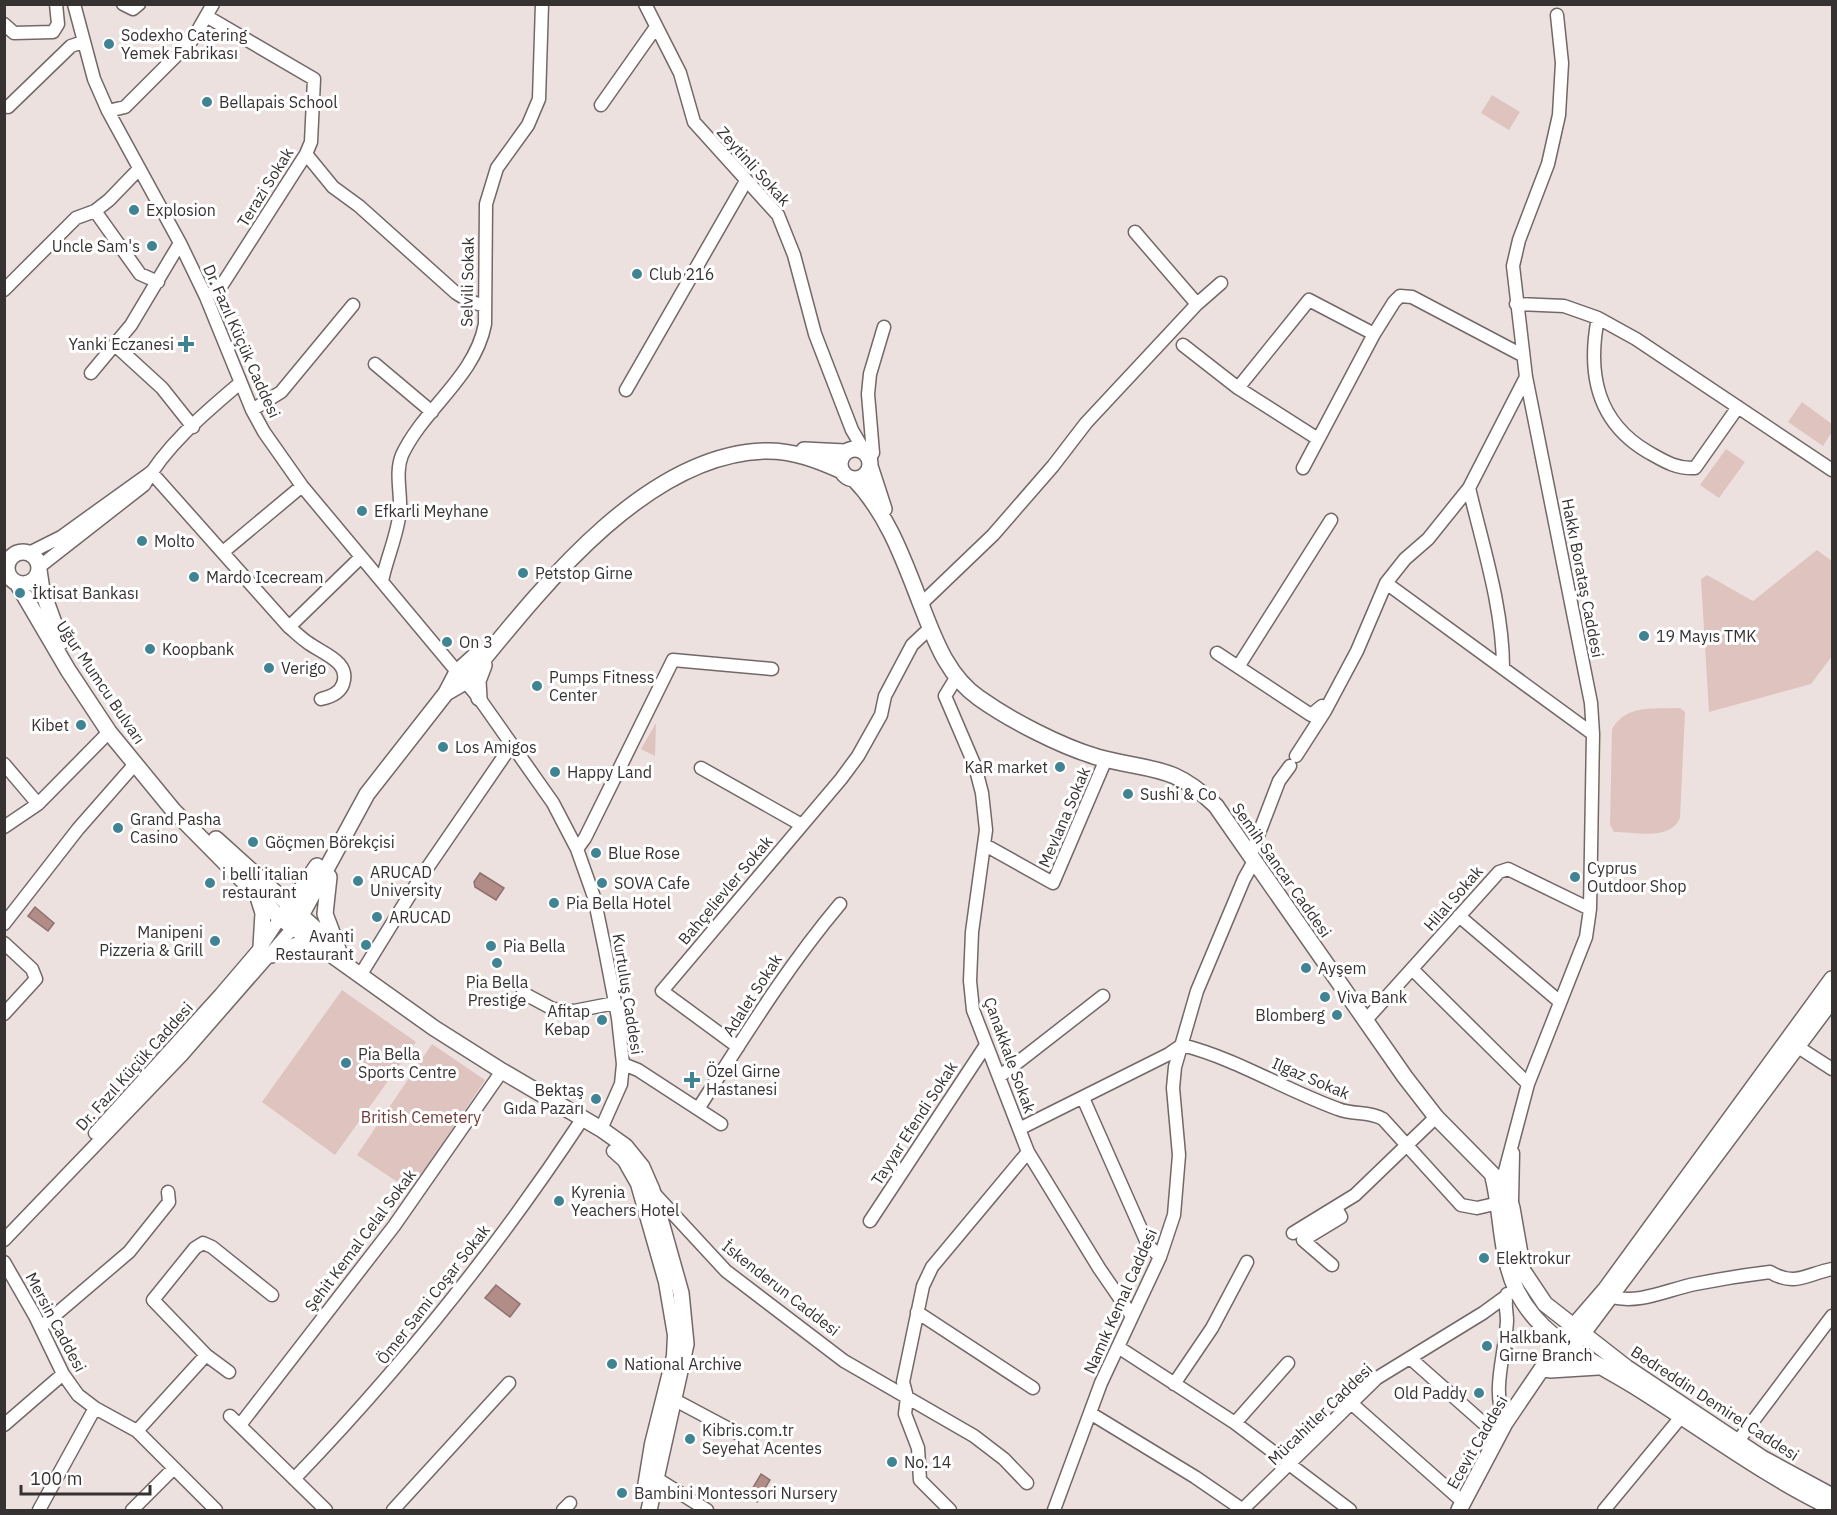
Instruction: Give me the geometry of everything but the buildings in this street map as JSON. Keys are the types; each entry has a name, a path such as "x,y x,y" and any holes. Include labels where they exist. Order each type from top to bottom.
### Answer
{"main road":[{"name":"Semih Sancar Caddesi","path":"786,453 859,449 868,459 884,507 887,526"},
{"name":"Semih Sancar Caddesi","path":"461,677 492,648 571,556 616,516 684,473 724,458 764,451 806,456 848,475 868,494 887,526 930,628 956,678 978,698 1064,746 1106,759 1172,772 1197,787 1216,806 1253,857 1365,1021 1436,1117 1501,1194"},
{"path":"848,451 840,464 848,475 866,474 868,459"},
{"path":"4,542 36,559 39,568 32,581 16,583 8,574 6,565 9,560 23,553"},
{"name":"Uğur Mumcu Bulvarı","path":"39,568 42,590 57,635 79,672 117,729 190,821"},
{"name":"Uğur Mumcu Bulvarı","path":"16,583 68,670 109,732 135,764 190,821"},
{"name":"Semih Sancar Caddesi","path":"355,812 390,761 446,693 502,636"},
{"path":"479,698 478,681 492,648"},
{"path":"291,918 332,856 355,812"},
{"path":"291,918 326,851 355,812"},
{"path":"190,821 249,869 291,918"},
{"path":"190,821 258,897 291,918 337,954"},
{"path":"332,856 325,895 325,914 337,954"},
{"path":"249,869 289,888 296,888 309,881"},
{"path":"258,897 263,913 266,951 297,945 311,946 337,954"},
{"name":"İskenderun Caddesi","path":"337,954 412,1013 501,1071 583,1118 626,1146 642,1167 652,1190"},
{"path":"1582,1325 1605,1290 1833,979"},
{"path":"1582,1325 1611,1297 1833,1000"},
{"path":"649,1510 650,1483 686,1344 681,1293 652,1190"},
{"path":"1501,1194 1504,1245 1511,1291 1546,1316 1582,1325"},
{"path":"1501,1194 1523,1271 1546,1316 1565,1346 1600,1368"},
{"path":"1546,1316 1549,1337 1547,1367 1600,1368"},
{"name":"Ecevit Caddesi","path":"1461,1506 1502,1430 1527,1393 1582,1325"},
{"name":"Bedreddin Demirel Caddesi","path":"1582,1325 1609,1354 1793,1476 1833,1496"},
{"name":"Bedreddin Demirel Caddesi","path":"1600,1368 1768,1474 1833,1508"}],"street":[{"path":"4,24 14,33 53,32 58,24 56,4"},
{"name":"Dr. Fazıl Küçük Caddesi","path":"74,4 94,79 108,111 180,243 206,297 252,410 302,486 461,677"},
{"path":"123,4 133,9 139,4"},
{"path":"108,111 125,107 193,39 213,4"},
{"name":"Selvili Sokak","path":"382,581 400,510 401,458 432,412 474,357 481,342 485,306 486,204 497,168 528,125 539,99 542,4"},
{"name":"Zeytinli Sokak","path":"645,4 680,73 694,122 778,215 792,249 812,324 852,430 868,459"},
{"name":"Hakkı Borataş Caddesi","path":"1511,1143 1528,1084 1586,937 1590,909 1593,734 1591,703 1522,355 1513,266 1519,240 1548,164 1559,116 1562,63 1557,15"},
{"name":"Terazi Sokak","path":"206,16 314,79 311,142 306,154 222,285 206,297"},
{"path":"601,105 656,27"},
{"path":"8,107 71,45 83,42"},
{"path":"306,154 333,187 359,206 456,292 469,302 485,306"},
{"path":"4,290 76,218 95,211 139,170"},
{"path":"626,390 746,182"},
{"path":"95,211 140,274 158,282"},
{"path":"1135,232 1197,304"},
{"path":"91,373 114,345 158,282 180,243"},
{"path":"921,604 993,535 1053,466 1086,423 1197,304 1221,283"},
{"path":"1303,468 1374,334 1400,296 1412,297 1522,355"},
{"path":"1238,388 1309,300 1374,334"},
{"path":"1516,304 1564,306 1598,318 1636,339 1833,470"},
{"path":"252,410 281,392 353,305"},
{"path":"1598,318 1593,342 1601,400 1613,423 1627,440 1680,469 1695,468 1738,407"},
{"path":"868,459 873,453 868,394 870,374 884,327"},
{"path":"114,345 162,388 193,427"},
{"path":"1183,345 1238,388 1318,439"},
{"path":"375,364 432,412"},
{"name":"Namık Kemal Caddesi","path":"1054,1510 1090,1413 1160,1257 1174,1215 1179,1155 1173,1088 1174,1067 1197,991 1253,857 1280,781 1332,697 1357,651 1386,583 1405,559 1428,539 1469,488 1526,377"},
{"path":"39,568 138,479 151,472 193,427 240,383"},
{"path":"848,451 852,430"},
{"path":"151,472 290,627 308,644 338,661 345,671 340,690 321,699"},
{"path":"223,552 302,486"},
{"path":"1469,488 1490,572 1503,644 1503,668"},
{"path":"1239,667 1331,520"},
{"path":"23,553 89,522"},
{"path":"290,627 361,557"},
{"path":"1386,583 1593,734"},
{"path":"701,768 800,824 812,817 858,756 881,715 885,696 912,645 930,628"},
{"path":"1217,653 1311,716 1332,697"},
{"path":"577,849 585,838 673,660 772,669"},
{"name":"Kurtuluş Caddesi","path":"461,677 479,698 553,803 577,849 594,897 615,1003 623,1064 621,1084 601,1129"},
{"name":"Çanakkale Sokak","path":"956,678 945,696 975,766 982,793 985,845 972,932 970,981 972,1006 1028,1152 1099,1268 1132,1316"},
{"path":"4,827 38,804 109,732"},
{"path":"361,974 419,880 511,746"},
{"name":"Mevlana Sokak","path":"985,845 1053,883 1106,759"},
{"path":"4,764 38,804"},
{"path":"4,924 78,829 135,764"},
{"name":"Bahçelievler Sokak","path":"738,1047 662,991 800,824"},
{"name":"Hilal Sokak","path":"1365,1021 1413,970 1490,879 1508,869 1590,909"},
{"name":"Adalet Sokak","path":"698,1109 805,946 840,904"},
{"path":"1460,916 1560,1002"},
{"name":"Dr. Fazıl Küçük Caddesi","path":"4,1240 212,1023 291,918"},
{"path":"4,943 32,969 36,979 4,1014"},
{"name":"Dr. Fazıl Küçük Caddesi","path":"4,1230 266,951"},
{"path":"1413,970 1528,1084"},
{"path":"523,993 553,1009 574,1011 615,1003"},
{"path":"999,1077 1103,996"},
{"name":"Tayyar Efendi Sokak","path":"870,1221 986,1045"},
{"path":"1019,1130 1182,1045"},
{"name":"Ilgaz Sokak","path":"1182,1045 1227,1060 1339,1110 1373,1113 1383,1119 1406,1143 1461,1205 1477,1208 1501,1194"},
{"path":"1798,1047 1833,1069"},
{"path":"623,1064 638,1070 721,1124"},
{"name":"Şehit Kemal Celal Sokak","path":"240,1425 394,1226 501,1071"},
{"path":"1083,1098 1148,1245 1160,1257"},
{"path":"1293,1233 1336,1208 1372,1179 1406,1143 1436,1117"},
{"name":"Ömer Sami Coşar Sokak","path":"294,1479 359,1411 451,1303 583,1118"},
{"path":"1501,1194 1511,1143"},
{"path":"1501,1194 1511,1143"},
{"path":"613,1151 624,1161 637,1184 665,1282 674,1335 673,1356 651,1444 650,1483 707,1510"},
{"path":"950,1510 920,1480 918,1448 905,1414 907,1397 903,1382 916,1311 923,1286 944,1250 1028,1152"},
{"name":"İskenderun Caddesi","path":"652,1190 726,1271 844,1360 974,1436 1004,1459 1027,1483"},
{"path":"41,1327 129,1252 169,1202 168,1192"},
{"path":"1332,1265 1303,1240 1341,1217 1336,1208"},
{"path":"230,1372 206,1354 153,1300 195,1248 202,1244 212,1247 272,1295"},
{"name":"Mersin Caddesi","path":"4,1262 41,1327 63,1374 78,1395 137,1431 216,1510"},
{"path":"1174,1384 1217,1320 1247,1262"},
{"path":"1611,1297 1624,1300 1649,1298 1692,1284 1770,1272 1783,1280 1833,1269"},
{"path":"1502,1430 1497,1388 1507,1323 1504,1304 1511,1291"},
{"name":"Mücahitler Caddesi","path":"1243,1510 1377,1378 1483,1313 1511,1291"},
{"path":"916,1311 1033,1388"},
{"path":"1738,1441 1833,1316"},
{"path":"1118,1347 1235,1423 1350,1510"},
{"path":"137,1431 206,1354"},
{"path":"1410,1358 1502,1430"},
{"path":"1235,1423 1288,1363"},
{"path":"4,1425 63,1374"},
{"path":"393,1510 509,1383"},
{"path":"673,1399 750,1440"},
{"path":"1351,1403 1461,1506"},
{"path":"39,1510 96,1408"},
{"path":"1090,1413 1195,1477 1243,1510"},
{"path":"230,1416 326,1510"},
{"path":"1604,1510 1681,1417"},
{"path":"132,1510 174,1468"}],"green space":[{"path":"1492,95 1520,112 1509,130 1481,113"},
{"path":"1802,402 1832,424 1832,432 1823,446 1788,422"},
{"path":"1726,449 1745,462 1719,498 1700,485"},
{"path":"1817,550 1832,561 1832,656 1811,684 1709,712 1701,579 1707,575 1753,601"},
{"path":"1651,708 1680,708 1685,712 1680,818 1675,825 1660,833 1614,832 1610,825 1612,729 1625,715 1633,712"},
{"path":"656,723 655,756 641,749"},
{"name":"Pia Bella Sports Centre","path":"342,990 416,1042 335,1155 262,1102"},
{"name":"British Cemetery","path":"432,1044 485,1080 411,1191 357,1155"}],"shaded area":[{"path":"480,873 504,888 496,900 475,887 474,882"},
{"path":"35,907 54,923 48,931 28,916"},
{"path":"496,1285 520,1304 510,1317 485,1298"},
{"path":"761,1474 770,1480 757,1502 748,1496"}],"place":[{"name":"Sodexho Catering Yemek Fabrikası","path":"109,44"},
{"name":"Bellapais School","path":"207,102"},
{"name":"Explosion","path":"134,210"},
{"name":"Uncle Sam's","path":"152,246"},
{"name":"Club 216","path":"637,274"},
{"name":"Yanki Eczanesi","path":"186,344"},
{"name":"Efkarli Meyhane","path":"362,511"},
{"name":"Molto","path":"142,541"},
{"name":"Petstop Girne","path":"523,573"},
{"name":"Mardo Icecream","path":"194,577"},
{"name":"İktisat Bankası","path":"20,593"},
{"name":"19 Mayıs TMK","path":"1644,636"},
{"name":"On 3","path":"447,642"},
{"name":"Koopbank","path":"150,649"},
{"name":"Verigo","path":"269,668"},
{"name":"Pumps Fitness Center","path":"537,686"},
{"name":"Kibet","path":"81,725"},
{"name":"Los Amigos","path":"443,747"},
{"name":"KaR market","path":"1060,767"},
{"name":"Happy Land","path":"555,772"},
{"name":"Sushi & Co","path":"1128,794"},
{"name":"Grand Pasha Casino","path":"118,828"},
{"name":"Göçmen Börekçisi","path":"253,842"},
{"name":"Blue Rose","path":"596,853"},
{"name":"Cyprus Outdoor Shop","path":"1575,877"},
{"name":"ARUCAD University","path":"358,881"},
{"name":"i belli italian restaurant","path":"210,883"},
{"name":"SOVA Cafe","path":"602,883"},
{"name":"Pia Bella Hotel","path":"554,903"},
{"name":"ARUCAD","path":"377,917"},
{"name":"Manipeni Pizzeria & Grill","path":"215,941"},
{"name":"Avanti Restaurant","path":"366,945"},
{"name":"Pia Bella","path":"491,946"},
{"name":"Pia Bella Prestige","path":"497,963"},
{"name":"Ayşem","path":"1306,968"},
{"name":"Viva Bank","path":"1325,997"},
{"name":"Blomberg","path":"1337,1015"},
{"name":"Afitap Kebap","path":"602,1020"},
{"name":"Pia Bella Sports Centre","path":"346,1063"},
{"name":"Özel Girne Hastanesi","path":"692,1080"},
{"name":"Bektaş Gıda Pazarı","path":"596,1099"},
{"name":"Kyrenia Yeachers Hotel","path":"559,1201"},
{"name":"Elektrokur","path":"1484,1258"},
{"name":"Halkbank, Girne Branch","path":"1487,1346"},
{"name":"National Archive","path":"612,1364"},
{"name":"Old Paddy","path":"1479,1393"},
{"name":"Kibris.com.tr Seyehat Acentes","path":"690,1439"},
{"name":"No. 14","path":"892,1462"},
{"name":"Bambini Montessori Nursery","path":"622,1493"}]}
